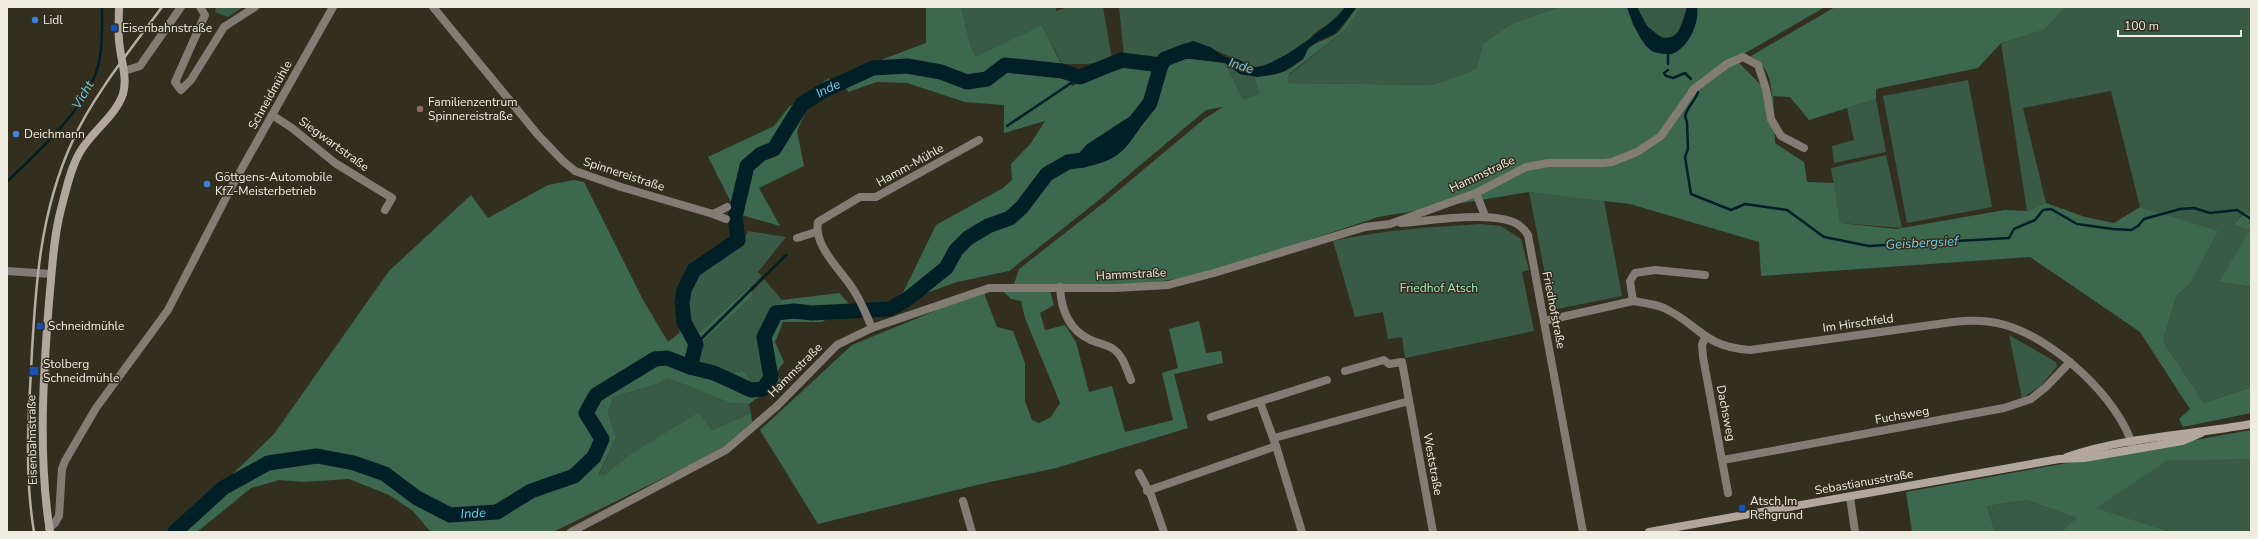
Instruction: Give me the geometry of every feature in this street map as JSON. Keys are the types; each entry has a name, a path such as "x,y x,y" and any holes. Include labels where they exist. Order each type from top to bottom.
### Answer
{"main road":[{"name":"Eisenbahnstraße","path":"50,530 43,460 42,418 51,274 58,222 73,169 80,152 90,137 118,106 125,84 119,40 119,7"},
{"name":"Sebastianusstraße","path":"1649,532 2059,460 2084,458 2133,445 2182,441 2201,433 2251,424"}],"street":[{"path":"124,71 140,66 181,7"},
{"path":"200,7 205,15 175,82 181,90 191,80 224,28 255,7"},
{"name":"Schneidmühle","path":"50,530 59,516 62,469 65,460 96,408 168,310 221,207 333,7"},
{"name":"Spinnereistraße","path":"433,7 538,135 563,161 575,171 621,187 726,219"},
{"name":"Hammstraße","path":"571,532 726,450 777,406 837,345 872,328 989,288 1122,288 1168,284 1214,273 1364,227 1390,224 1476,193 1526,167 1548,163 1608,163 1637,152 1661,136 1694,89 1721,68 1743,57 1758,65 1766,89 1771,120 1781,136 1804,148"},
{"name":"Siegwartstraße","path":"272,115 292,128 335,163 392,198 385,210"},
{"name":"Hamm-Mühle","path":"816,232 818,222 835,211 860,197 876,197 979,140"},
{"path":"1476,193 1485,216"},
{"path":"713,214 727,207"},
{"name":"Friedhofstraße","path":"1390,224 1485,216 1504,219 1520,225 1528,235 1583,532"},
{"path":"797,238 816,232 827,254 856,293 872,328"},
{"path":"1633,301 1630,281 1635,273 1655,270 1705,275"},
{"path":"7,271 51,274"},
{"path":"1060,287 1061,303 1068,320 1079,333 1112,349 1123,359 1131,380"},
{"name":"Im Hirschfeld","path":"1544,322 1633,301 1664,308 1704,337 1726,347 1750,350 1953,322 1980,321 2013,328 2036,339 2070,362 2096,387 2120,420 2133,445"},
{"name":"Dachsweg","path":"1704,337 1702,345 1703,357 1728,493"},
{"name":"Weststraße","path":"1345,371 1384,360 1389,364 1402,362 1433,532"},
{"name":"Fuchsweg","path":"1723,460 2004,408 2031,399 2046,387 2070,362"},
{"path":"1212,417 1327,380"},
{"path":"1147,491 1275,442 1342,419 1409,401"},
{"path":"1260,402 1275,442 1302,532"},
{"path":"1139,473 1147,491 1152,495 1164,532"},
{"path":"1850,497 1855,532"},
{"path":"963,501 972,532"}],"green space":[{"path":"216,7 243,7 228,17 215,12"},
{"path":"926,7 961,7 970,41 976,56 1042,25 1072,86 1110,72 1147,62 1184,59 1204,60 1225,63 1243,99 1260,94 1254,76 1274,75 1298,63 1304,58 1309,48 1336,34 1357,7 1362,7 1345,30 1289,74 1288,83 1433,85 1476,69 1483,43 1513,23 1559,7 1627,7 1633,25 1651,50 1671,54 1697,7 1825,7 1735,59 1772,96 1771,83 1767,73 1761,64 1751,56 1835,7 2066,7 2044,30 2001,43 1978,68 1876,89 1876,99 1809,120 1790,97 1773,96 1775,143 1804,162 1807,182 1834,183 1840,223 1896,229 2005,210 2027,211 2046,203 2085,217 2114,223 2140,207 2218,231 2189,285 2177,295 2163,341 2204,403 2251,387 2251,413 2183,427 2179,419 2190,409 2140,332 2030,257 1761,276 1759,242 1630,204 1529,192 1378,217 1237,264 1188,277 1149,283 1087,285 1014,284 1019,269 1106,201 1204,119 1223,107 1206,110 1094,204 1009,271 957,282 898,303 936,225 1003,188 1012,180 1011,164 1031,143 1045,121 1004,133 1004,105 965,102 907,83 877,82 848,92 838,76 926,43"},
{"path":"961,7 1056,7 1056,11 1068,7 1103,7 1112,59 1088,64 1062,64 1042,25 976,56 970,41"},
{"path":"1119,7 1345,7 1335,18 1314,34 1302,46 1275,61 1255,67 1193,41 1183,44 1163,58 1153,60 1137,55 1124,56"},
{"path":"1362,7 1559,7 1513,23 1483,43 1476,69 1433,85 1288,83 1289,75 1345,30"},
{"path":"1637,7 1687,7 1678,33 1671,37 1665,38 1658,36 1647,26"},
{"path":"2066,7 2251,7 2251,213 2244,212 2233,225 2251,230 2219,282 2251,287 2251,387 2204,403 2163,341 2177,295 2189,285 2175,219 2140,207 2111,91 2023,108 2046,203 2027,211 2001,43 2044,30"},
{"path":"1225,63 1240,74 1254,76 1261,94 1243,99"},
{"path":"829,78 834,94 808,106 797,131 804,166 759,188 780,226 728,211 731,202 708,157 774,126 789,107"},
{"path":"1968,80 1992,207 1907,223 1883,96"},
{"path":"1876,99 1886,152 1834,163 1832,146 1854,140 1847,108"},
{"path":"1886,155 1902,228 1840,223 1831,168"},
{"path":"574,180 584,182 643,300 668,342 679,333 681,325 690,324 697,335 750,286 753,296 704,341 698,365 730,373 743,371 754,384 764,375 762,347 766,322 782,300 839,293 859,314 829,318 822,322 783,322 775,342 784,362 776,373 781,380 749,404 730,403 668,378 658,384 613,397 608,413 616,437 599,474 603,476 629,455 698,413 712,430 751,413 752,422 725,446 692,464 553,532 435,532 429,530 413,511 389,495 349,479 303,482 279,480 251,488 197,532 173,532 274,434 389,271 471,195 488,218 548,185"},
{"path":"1529,192 1604,200 1622,296 1552,310"},
{"path":"2245,212 2251,213 2251,287 2219,282 2250,230 2233,225"},
{"name":"Friedhof Atsch","path":"1480,224 1501,226 1521,239 1529,270 1522,272 1534,331 1405,358 1402,337 1388,339 1383,312 1355,317 1333,241 1388,232"},
{"path":"748,231 786,237 758,272 762,276 751,288 750,286 697,335 690,324 686,324 685,310 686,291 695,271 743,242"},
{"path":"764,279 782,300 766,322 762,347 764,375 754,384 743,371 730,373 698,365 704,341 753,296 752,292"},
{"path":"1002,290 1050,291 1054,305 1040,313 1045,330 1065,325 1076,342 1089,392 1112,386 1125,432 1173,420 1162,373 1178,368 1169,329 1199,321 1206,353 1221,351 1223,363 1174,374 1188,428 1056,468 981,484 818,524 760,430 852,345 942,308 984,293 997,327 1013,331 1025,363 1025,401 1032,420 1039,423 1051,417 1060,403 1025,318 1021,301 1011,299"},
{"path":"2009,335 2056,362 2057,366 2042,385 2022,398"},
{"path":"668,378 730,403 749,404 751,413 712,430 698,414 629,455 603,476 599,475 616,437 608,413 613,397 658,384"},
{"path":"2251,430 2251,459 2168,460 2096,508 2171,532 2061,532 2076,518 2027,500 1987,506 1995,532 1912,532 1906,492"},
{"path":"2168,459 2251,459 2251,532 2171,532 2095,508"},
{"path":"2027,500 2076,518 2061,532 1995,532 1987,506"}],"water":[{"path":"1345,7 1357,7 1336,33 1322,39 1308,48 1303,59 1285,71 1276,74 1257,77 1240,74 1225,63 1182,58 1176,49 1193,41 1210,47 1225,57 1237,59 1251,66 1256,67 1265,65 1277,60 1318,33"},
{"path":"1627,7 1637,7 1647,26 1662,38 1668,38 1677,33 1683,23 1687,7 1697,7 1697,20 1688,41 1678,51 1672,54 1658,53 1649,49 1645,44 1634,25"}],"waterway":[{"name":"Vicht","path":"7,182 61,127 74,111 94,79 99,62 102,41 102,7"},
{"name":"Inde","path":"175,532 223,488 268,463 317,456 354,463 385,474 417,498 450,515 497,512 531,491 574,476 594,457 602,439 586,413 596,395 655,359 667,358 690,367 714,373 751,390 763,389 771,378 764,337 776,313 794,311 812,313 889,309 905,301 946,268 956,250 968,238 988,226 1010,218 1022,207 1047,174 1068,162 1083,160 1092,150 1135,122 1150,103 1161,65 1165,59 1186,51 1199,51"},
{"name":"Geisbergsief","path":"1668,52 1668,64"},
{"name":"Inde","path":"690,367 696,344 684,322 682,303 684,290 694,270 738,240 735,217 747,166 761,154 774,149 802,104 823,91 873,68 907,66 941,72 967,82 987,79 1005,65 1062,71 1080,77 1121,60 1161,65"},
{"name":"Geisbergsief","path":"1668,70 1664,73 1666,76 1673,78 1685,73 1691,79"},
{"path":"1007,126 1080,77"},
{"name":"Geisbergsief","path":"1698,92 1685,116 1687,122 1688,149 1685,157 1691,194 1731,210 1745,204 1787,210 1824,237 1869,246 2009,238 2014,229 2035,220 2043,210 2051,209 2077,224 2131,230 2138,226 2144,219 2180,209 2194,208 2210,213 2237,210 2251,219"},
{"name":"Inde","path":"1083,160 1107,153 1118,145 1133,125"},
{"path":"696,344 786,255"}],"railway":[{"path":"34,532 28,471 29,410 34,311 41,252 53,195 73,140 82,123 102,89 162,7"}],"place":[{"name":"Lidl","path":"35,20"},
{"name":"Eisenbahnstraße","path":"114,28"},
{"name":"Familienzentrum Spinnereistraße","path":"420,109"},
{"name":"Deichmann","path":"16,134"},
{"name":"Göttgens-Automobile KfZ-Meisterbetrieb","path":"207,184"},
{"name":"Schneidmühle","path":"40,326"},
{"name":"Stolberg Schneidmühle","path":"34,371"},
{"name":"Atsch Im Rehgrund","path":"1742,508"}]}
